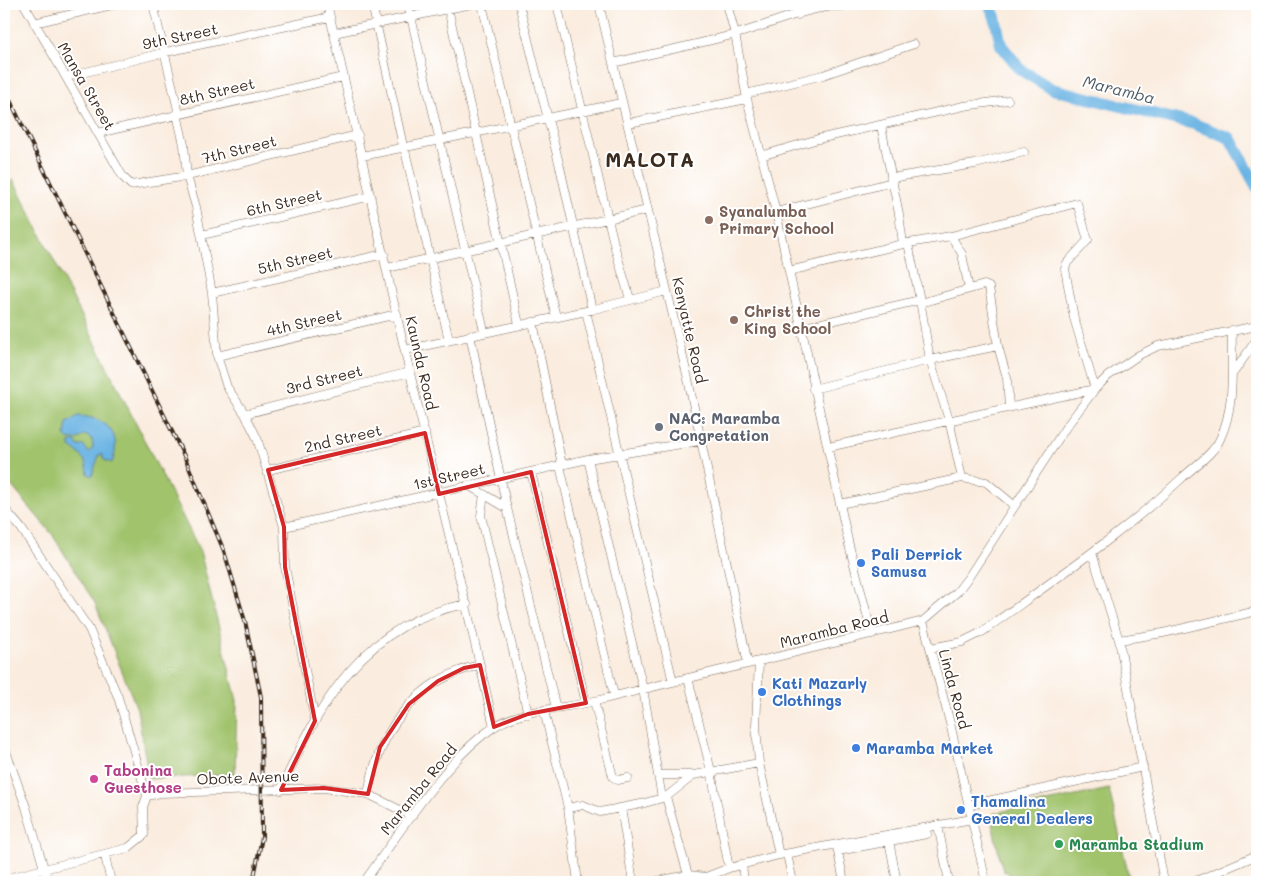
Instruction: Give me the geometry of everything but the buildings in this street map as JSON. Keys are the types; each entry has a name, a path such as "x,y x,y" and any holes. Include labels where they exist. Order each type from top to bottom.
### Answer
{"street":[{"name":"Mansa Street","path":"24,4 126,182"},
{"path":"34,23 116,4"},
{"path":"153,4 166,52 184,145 187,176 202,235 212,293 217,356 227,387 245,414 257,438 284,527 286,567 315,721"},
{"name":"Kaunda Road","path":"327,4 358,135 396,314 467,604 494,727"},
{"path":"372,4 449,340"},
{"path":"408,4 484,331"},
{"path":"334,33 412,16 447,6 470,4"},
{"path":"482,4 556,317"},
{"path":"519,4 573,226 620,454 673,682"},
{"path":"557,4 608,218 630,299"},
{"name":"Kenyatte Road","path":"599,4 621,103 629,123 668,291 748,664"},
{"path":"727,4 736,34 746,96 776,212 802,328 813,389 872,634"},
{"path":"796,4 798,15"},
{"path":"447,6 477,131 518,324"},
{"path":"613,63 736,34 828,6 842,6"},
{"name":"9th Street","path":"66,77 166,52 330,17"},
{"path":"629,123 746,96 823,75 914,44"},
{"name":"8th Street","path":"98,133 343,77"},
{"path":"762,156 818,139 964,106 1008,100"},
{"path":"362,156 621,103"},
{"path":"881,126 920,302 930,360 949,420 962,478"},
{"name":"7th Street","path":"126,182 137,186 187,176 358,135"},
{"path":"776,212 892,180 975,164 1024,152"},
{"name":"6th Street","path":"202,235 371,196"},
{"path":"789,271 906,243 951,236 1076,203 1088,240 1067,263 1065,269 1074,318 1095,389 828,447"},
{"path":"387,268 501,241 648,210"},
{"path":"951,236 962,254 969,289"},
{"name":"5th Street","path":"212,293 384,254"},
{"path":"802,328 920,302 969,289 989,287 998,346 1007,378 1009,407"},
{"path":"405,350 668,291"},
{"name":"4th Street","path":"217,356 396,314"},
{"path":"533,322 561,465 614,695"},
{"name":"Maramba Road","path":"364,882 455,761 494,727 528,714 590,702 922,621 957,592 1066,428 1095,389 1123,365 1158,346 1257,326"},
{"path":"930,648 962,642 974,637 1147,510 1207,456 1219,442 1229,412 1234,372 1232,330"},
{"path":"470,335 507,508 556,708"},
{"path":"1234,372 1257,339"},
{"path":"813,389 930,360 998,346"},
{"name":"3rd Street","path":"245,414 410,372"},
{"name":"2nd Street","path":"268,470 425,433"},
{"name":"1st Street","path":"284,527 439,494 468,485 588,459 700,441"},
{"path":"588,459 643,689 664,797 688,875"},
{"path":"531,472 590,702 613,777 618,780 628,778"},
{"path":"840,504 962,478 986,482 1015,506"},
{"path":"468,485 507,508"},
{"path":"484,494 483,524 528,714"},
{"path":"4,508 21,528 89,629 118,697 147,796 144,807 144,835 128,848 105,856 4,879"},
{"path":"1092,552 1119,640 1164,882"},
{"path":"281,790 315,721 344,676 375,646 400,627 427,614 467,604"},
{"path":"1119,640 1257,611"},
{"name":"Linda Road","path":"922,621 969,805 986,882"},
{"path":"759,661 756,726 759,763 778,855"},
{"path":"368,794 373,766 380,747 409,704 438,681 464,668 480,664"},
{"path":"688,678 711,771 729,868"},
{"path":"544,711 568,808 578,882"},
{"path":"4,746 48,882"},
{"path":"660,775 694,775 759,763"},
{"path":"969,805 1143,767"},
{"path":"568,808 583,805 600,812 664,797 694,775"},
{"name":"Obote Avenue","path":"147,796 160,793 324,788 368,794 412,816"},
{"path":"620,808 633,882"},
{"path":"837,847 972,819"},
{"path":"938,825 949,882"},
{"path":"653,882 688,875 707,880 729,868 778,855 889,841 927,834"},
{"path":"889,841 898,882"},
{"path":"837,847 844,882"},
{"path":"787,854 792,882"},
{"path":"1194,882 1257,855"},
{"path":"105,856 111,882"},
{"path":"742,864 744,882"}],"highlighted area":[{"path":"425,433 439,494 531,472 586,703 528,714 494,727 480,665 464,668 438,681 409,704 380,747 368,794 324,788 281,790 315,721 285,567 284,527 268,470"}],"green space":[{"path":"13,179 200,551 237,701 235,774 149,779 137,709 95,603 52,534 4,477 4,193"},
{"name":"Maramba Stadium","path":"1109,789 1130,882 1011,882 1009,873 1003,871 992,824 996,823 994,813"}],"water":[{"path":"78,416 97,420 110,429 114,436 115,453 112,463 104,460 102,454 99,455 92,476 88,474 83,458 70,447 70,442 76,442 78,446 84,446 89,453 93,447 92,439 85,435 76,440 67,439 65,435 67,423"}],"waterway":[{"name":"Maramba","path":"989,4 995,17 1001,45 1021,70 1052,89 1194,124 1230,138 1257,187"}],"railway":[{"path":"4,88 185,458 224,551 245,621 261,697 262,837 253,882"}],"place":[{"name":"Syanalumba Primary School","path":"709,220"},
{"name":"Christ the King School","path":"734,320"},
{"name":"NAC: Maramba Congretation","path":"659,427"},
{"name":"Pali Derrick Samusa","path":"861,563"},
{"name":"Kati Mazarly Clothings","path":"762,692"},
{"name":"Maramba Market","path":"856,748"},
{"name":"Tabonina Guesthose","path":"94,779"},
{"name":"Thamalina General Dealers","path":"961,810"},
{"name":"Maramba Stadium","path":"1059,844"}],"district":[{"name":"MALOTA","path":"650,159"}]}
